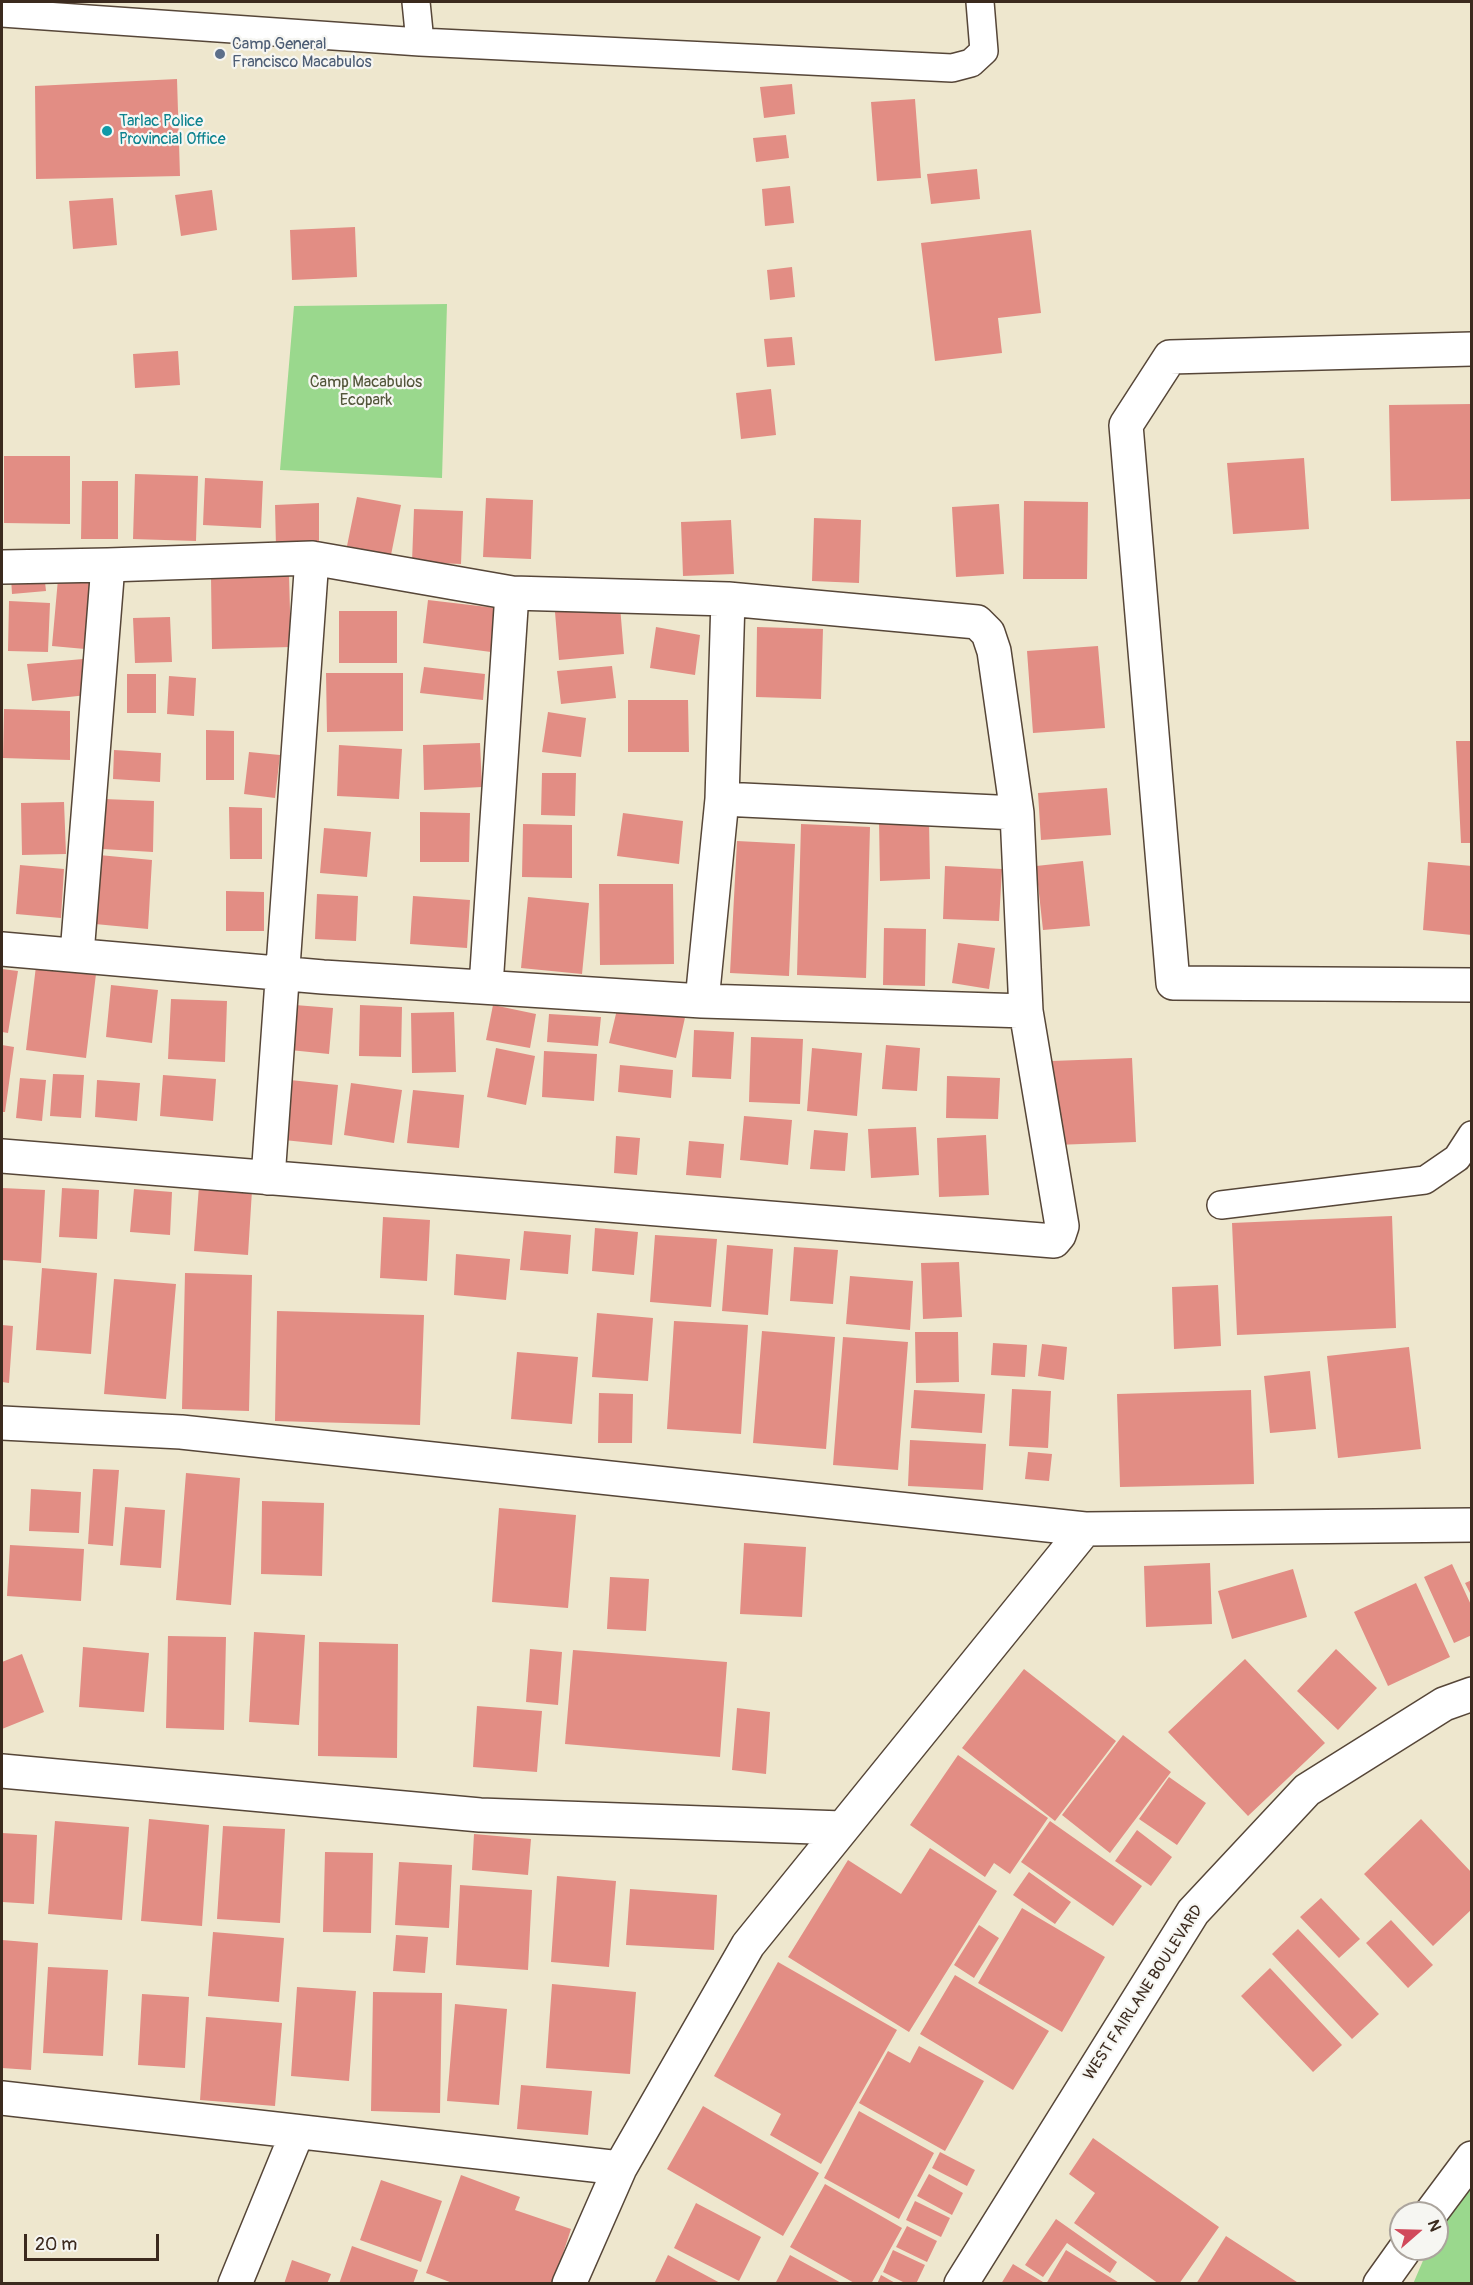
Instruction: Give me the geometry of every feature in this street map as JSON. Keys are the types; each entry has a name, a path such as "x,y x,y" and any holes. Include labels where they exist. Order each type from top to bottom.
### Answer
{"street":[{"path":"1472,349 1170,357 1126,425 1173,983 1472,985"},
{"path":"268,1179 312,558"},
{"path":"2,567 312,558 512,593 728,600 977,622 988,633 994,651 1017,813 1026,1011 1062,1226 1054,1241 2,1156"},
{"path":"77,954 108,565"},
{"path":"486,986 512,593"},
{"path":"702,1001 722,799 728,600"},
{"path":"722,799 1017,813"},
{"path":"2,949 283,973 702,1001 1026,1011"},
{"path":"2,1423 181,1432 1085,1529 1472,1525"},
{"path":"568,2283 620,2168 748,1945 1085,1529"},
{"name":"WEST FAIRLANE BOULEVARD","path":"961,2283 1193,1912 1307,1790 1444,1704 1472,1694"},
{"path":"2,1771 480,1815 842,1828"},
{"path":"2,2098 620,2168"},
{"path":"235,2283 297,2133"},
{"path":"1440,2201 1472,2158"},
{"path":"1380,2283 1396,2261"}],"lane":[{"path":"416,2 420,42"},
{"path":"2,13 420,42 952,68 971,63 984,51 980,2"},
{"path":"1221,1205 1425,1180 1457,1158 1472,1135"}],"green space":[{"name":"Camp Macabulos Ecopark","path":"447,304 442,478 280,470 294,306"},
{"path":"1471,2158 1471,2283 1413,2284 1423,2261 1449,2261 1449,2205"}],"building":[{"name":"Tarlac Police Provincial Office","path":"177,79 180,176 36,179 35,86"},
{"path":"792,84 795,114 764,118 760,87"},
{"path":"915,99 921,178 877,181 871,102"},
{"path":"786,135 789,158 756,162 753,138"},
{"path":"977,169 980,199 931,204 927,174"},
{"path":"790,186 794,223 765,226 762,189"},
{"path":"212,190 217,230 181,236 175,195"},
{"path":"113,198 117,245 73,249 69,201"},
{"path":"355,227 357,277 292,280 290,230"},
{"path":"1031,230 1041,313 998,318 1002,353 935,361 921,243"},
{"path":"792,267 795,297 770,300 767,270"},
{"path":"792,337 795,365 767,367 764,339"},
{"path":"178,351 180,385 135,388 133,354"},
{"path":"771,389 776,435 741,439 736,393"},
{"path":"1472,404 1472,499 1391,501 1389,405"},
{"path":"4,456 70,456 70,524 4,523"},
{"path":"1304,458 1309,529 1233,534 1227,463"},
{"path":"135,474 198,476 196,541 133,539"},
{"path":"205,478 263,481 261,528 203,525"},
{"path":"82,481 118,481 118,539 81,539"},
{"path":"357,497 401,505 391,555 347,546"},
{"path":"486,498 533,500 531,559 483,557"},
{"path":"1024,501 1088,502 1087,579 1023,579"},
{"path":"319,503 319,546 276,547 275,505"},
{"path":"999,504 1004,574 956,577 952,507"},
{"path":"414,509 463,511 461,564 412,562"},
{"path":"814,518 861,520 859,583 812,581"},
{"path":"731,520 734,574 683,576 681,522"},
{"path":"44,573 46,591 12,594 11,577"},
{"path":"289,575 291,647 212,649 211,577"},
{"path":"58,579 91,582 85,649 52,646"},
{"path":"428,600 496,608 491,652 423,643"},
{"path":"9,601 50,603 48,652 8,651"},
{"path":"620,606 624,654 559,660 555,612"},
{"path":"339,611 397,611 397,663 339,663"},
{"path":"170,617 172,662 135,663 133,618"},
{"path":"656,627 700,635 695,675 650,668"},
{"path":"757,627 823,629 821,699 756,697"},
{"path":"1098,646 1105,728 1033,733 1027,651"},
{"path":"83,659 87,695 32,701 27,664"},
{"path":"612,666 616,698 561,704 557,671"},
{"path":"424,667 485,674 483,700 420,693"},
{"path":"326,673 403,673 403,731 327,732"},
{"path":"127,674 156,674 156,713 127,713"},
{"path":"169,676 196,678 194,716 167,714"},
{"path":"628,700 688,700 689,752 628,752"},
{"path":"4,709 70,711 70,760 3,758"},
{"path":"548,712 586,718 581,757 542,752"},
{"path":"206,730 234,731 234,780 206,780"},
{"path":"1456,741 1472,741 1472,843 1461,843"},
{"path":"480,743 482,787 424,790 423,745"},
{"path":"339,745 402,749 399,799 337,796"},
{"path":"114,750 161,753 160,782 113,779"},
{"path":"249,752 280,755 275,798 244,794"},
{"path":"542,773 576,773 575,816 541,815"},
{"path":"1107,788 1111,835 1041,840 1038,793"},
{"path":"104,799 154,801 153,852 102,849"},
{"path":"64,802 66,854 22,855 21,803"},
{"path":"229,807 262,808 262,859 230,859"},
{"path":"420,812 470,813 469,862 420,862"},
{"path":"623,813 683,821 679,864 617,856"},
{"path":"929,819 930,879 880,881 879,820"},
{"path":"523,824 572,825 572,878 522,877"},
{"path":"801,824 870,827 866,978 797,975"},
{"path":"324,828 371,832 367,877 320,873"},
{"path":"737,841 795,844 789,976 730,973"},
{"path":"99,855 152,860 148,929 95,924"},
{"path":"1083,861 1090,926 1043,930 1036,866"},
{"path":"1428,862 1472,866 1472,935 1423,930"},
{"path":"20,865 64,869 61,918 16,914"},
{"path":"945,866 1002,869 999,921 943,919"},
{"path":"599,884 673,884 674,964 600,965"},
{"path":"226,891 264,892 264,931 226,931"},
{"path":"317,894 358,896 356,941 315,939"},
{"path":"413,896 470,900 467,948 410,944"},
{"path":"528,897 589,903 582,974 521,968"},
{"path":"884,928 926,929 925,986 883,985"},
{"path":"958,943 995,948 989,989 952,983"},
{"path":"36,966 96,974 86,1058 26,1050"},
{"path":"2,969 18,971 8,1033 2,1032"},
{"path":"111,985 158,990 152,1043 106,1037"},
{"path":"620,997 686,1013 676,1058 609,1043"},
{"path":"171,999 227,1001 225,1062 168,1059"},
{"path":"295,1005 333,1008 329,1054 290,1050"},
{"path":"360,1005 402,1007 401,1057 359,1056"},
{"path":"493,1005 536,1014 530,1048 486,1040"},
{"path":"454,1012 456,1072 412,1073 411,1013"},
{"path":"549,1014 601,1017 598,1046 547,1042"},
{"path":"694,1030 734,1032 731,1079 692,1077"},
{"path":"751,1037 803,1039 800,1104 749,1102"},
{"path":"2,1045 14,1047 5,1112 2,1112"},
{"path":"886,1045 920,1048 917,1091 882,1089"},
{"path":"496,1048 535,1056 526,1105 487,1097"},
{"path":"812,1048 862,1053 857,1116 807,1111"},
{"path":"544,1051 597,1054 594,1101 542,1097"},
{"path":"1132,1058 1136,1142 1055,1145 1052,1061"},
{"path":"620,1065 673,1070 671,1098 618,1092"},
{"path":"53,1074 84,1075 81,1118 50,1116"},
{"path":"163,1075 216,1079 213,1121 160,1116"},
{"path":"947,1076 1000,1078 998,1119 946,1118"},
{"path":"20,1078 46,1080 42,1121 16,1118"},
{"path":"97,1080 140,1083 137,1121 95,1117"},
{"path":"290,1080 338,1085 332,1145 284,1140"},
{"path":"351,1083 402,1090 394,1143 344,1135"},
{"path":"413,1090 464,1095 459,1148 407,1143"},
{"path":"744,1116 792,1120 788,1165 740,1160"},
{"path":"916,1127 919,1175 871,1178 868,1129"},
{"path":"814,1130 848,1133 845,1171 810,1169"},
{"path":"986,1135 989,1195 939,1197 937,1138"},
{"path":"616,1136 640,1138 637,1175 614,1173"},
{"path":"689,1141 724,1144 721,1178 686,1175"},
{"path":"199,1186 252,1190 248,1255 194,1251"},
{"path":"2,1188 45,1190 41,1263 2,1260"},
{"path":"62,1188 99,1190 97,1239 59,1237"},
{"path":"134,1189 172,1192 170,1235 130,1232"},
{"path":"1392,1216 1396,1328 1237,1335 1232,1223"},
{"path":"383,1217 430,1220 427,1281 380,1278"},
{"path":"595,1228 638,1232 634,1275 592,1271"},
{"path":"524,1231 571,1235 568,1274 520,1270"},
{"path":"655,1235 717,1239 711,1307 650,1302"},
{"path":"727,1245 773,1249 768,1315 722,1311"},
{"path":"794,1247 838,1250 833,1304 790,1301"},
{"path":"456,1254 510,1259 506,1300 454,1295"},
{"path":"959,1262 962,1317 923,1319 921,1263"},
{"path":"42,1268 97,1273 91,1354 36,1350"},
{"path":"185,1273 252,1275 249,1411 182,1409"},
{"path":"850,1276 913,1281 910,1330 846,1324"},
{"path":"114,1279 176,1284 166,1399 104,1394"},
{"path":"1218,1285 1221,1346 1174,1349 1172,1287"},
{"path":"277,1311 424,1315 420,1425 275,1421"},
{"path":"597,1313 653,1318 648,1381 592,1377"},
{"path":"674,1321 748,1325 741,1434 667,1429"},
{"path":"2,1325 13,1326 9,1383 2,1382"},
{"path":"762,1331 835,1337 826,1449 753,1443"},
{"path":"915,1332 958,1332 959,1382 916,1383"},
{"path":"843,1337 908,1342 898,1470 833,1465"},
{"path":"993,1343 1027,1345 1025,1377 991,1375"},
{"path":"1042,1344 1067,1347 1064,1380 1038,1376"},
{"path":"1409,1347 1421,1449 1338,1458 1327,1356"},
{"path":"517,1352 578,1357 572,1424 511,1419"},
{"path":"1310,1371 1316,1429 1270,1433 1264,1376"},
{"path":"1012,1389 1051,1391 1048,1448 1009,1446"},
{"path":"914,1390 985,1394 982,1433 911,1428"},
{"path":"1251,1390 1254,1484 1120,1487 1117,1394"},
{"path":"599,1393 633,1394 632,1443 598,1443"},
{"path":"910,1440 986,1444 983,1490 908,1486"},
{"path":"1028,1452 1052,1454 1049,1481 1025,1479"},
{"path":"93,1469 119,1470 113,1546 88,1544"},
{"path":"186,1473 240,1478 231,1605 176,1600"},
{"path":"31,1489 81,1492 79,1533 29,1531"},
{"path":"262,1501 324,1503 322,1576 261,1574"},
{"path":"125,1507 165,1510 161,1568 120,1565"},
{"path":"499,1508 576,1515 568,1608 492,1602"},
{"path":"744,1543 806,1547 802,1617 740,1614"},
{"path":"10,1545 84,1549 81,1601 7,1596"},
{"path":"1210,1563 1212,1624 1146,1627 1144,1566"},
{"path":"1452,1564 1472,1607 1472,1635 1454,1643 1424,1577"},
{"path":"1293,1569 1307,1617 1232,1639 1218,1591"},
{"path":"610,1577 649,1579 646,1631 607,1629"},
{"path":"1472,1580 1472,1597 1465,1583"},
{"path":"1416,1583 1450,1657 1388,1686 1354,1612"},
{"path":"254,1632 305,1635 299,1725 249,1722"},
{"path":"168,1636 226,1637 224,1730 166,1728"},
{"path":"319,1642 398,1644 397,1758 318,1756"},
{"path":"83,1647 149,1653 144,1712 79,1707"},
{"path":"530,1649 562,1652 558,1705 526,1702"},
{"path":"1336,1649 1377,1688 1338,1730 1297,1691"},
{"path":"573,1650 727,1662 720,1757 565,1744"},
{"path":"22,1654 44,1712 2,1729 2,1662"},
{"path":"1245,1659 1325,1743 1248,1816 1168,1732"},
{"path":"1024,1669 1116,1741 1055,1821 962,1748"},
{"path":"477,1706 542,1711 537,1772 473,1767"},
{"path":"737,1708 770,1712 766,1774 732,1770"},
{"path":"1123,1735 1171,1772 1110,1853 1062,1815"},
{"path":"958,1755 1048,1818 1010,1874 994,1863 985,1877 910,1825"},
{"path":"1169,1777 1206,1803 1177,1845 1139,1819"},
{"path":"149,1819 209,1825 202,1926 141,1921"},
{"path":"1421,1819 1472,1873 1472,1909 1433,1946 1364,1874"},
{"path":"55,1821 129,1827 122,1920 48,1914"},
{"path":"1050,1821 1142,1886 1113,1926 1021,1862"},
{"path":"223,1826 285,1829 280,1923 217,1919"},
{"path":"1137,1830 1172,1857 1151,1886 1115,1861"},
{"path":"2,1833 37,1835 34,1904 2,1902"},
{"path":"474,1834 531,1839 528,1875 472,1870"},
{"path":"930,1848 997,1891 909,2032 788,1957 848,1860 901,1894"},
{"path":"325,1852 373,1853 371,1933 323,1932"},
{"path":"399,1862 452,1865 449,1928 395,1925"},
{"path":"1029,1872 1071,1902 1055,1924 1013,1895"},
{"path":"557,1876 616,1881 609,1967 551,1962"},
{"path":"460,1885 532,1890 528,1970 456,1965"},
{"path":"630,1889 717,1895 714,1950 626,1945"},
{"path":"1321,1898 1360,1939 1339,1958 1300,1917"},
{"path":"1022,1908 1105,1957 1062,2032 978,1983"},
{"path":"1391,1920 1433,1965 1408,1988 1366,1943"},
{"path":"979,1925 999,1938 974,1978 954,1965"},
{"path":"1298,1929 1379,2014 1352,2039 1272,1954"},
{"path":"213,1932 284,1938 279,2002 208,1996"},
{"path":"396,1935 428,1937 425,1973 393,1971"},
{"path":"2,1940 38,1943 31,2070 2,2068"},
{"path":"778,1962 897,2030 821,2164 770,2135 781,2114 714,2076"},
{"path":"48,1967 108,1970 103,2056 43,2053"},
{"path":"1270,1968 1342,2045 1313,2072 1241,1996"},
{"path":"955,1975 1049,2031 1013,2090 920,2034"},
{"path":"552,1984 636,1992 630,2074 546,2068"},
{"path":"297,1987 356,1991 349,2081 291,2076"},
{"path":"373,1992 442,1993 440,2113 371,2111"},
{"path":"142,1994 189,1997 185,2068 138,2065"},
{"path":"455,2004 507,2009 499,2105 447,2101"},
{"path":"206,2017 282,2023 275,2106 200,2100"},
{"path":"919,2046 984,2081 945,2151 859,2103 888,2051 910,2063"},
{"path":"521,2085 592,2091 588,2135 517,2129"},
{"path":"703,2106 819,2173 783,2236 667,2169"},
{"path":"859,2111 934,2153 899,2219 824,2178"},
{"path":"1093,2138 1219,2227 1179,2284 1159,2284 1074,2223 1095,2193 1069,2174"},
{"path":"940,2152 975,2170 967,2186 932,2168"},
{"path":"929,2174 963,2193 952,2215 917,2196"},
{"path":"461,2175 520,2197 515,2210 571,2229 553,2284 455,2284 426,2273"},
{"path":"381,2180 442,2201 421,2262 360,2240"},
{"path":"825,2184 902,2228 871,2284 856,2284 790,2247"},
{"path":"915,2201 950,2218 941,2237 906,2220"},
{"path":"696,2203 761,2237 739,2281 674,2248"},
{"path":"1056,2219 1117,2262 1110,2273 1067,2243 1043,2277 1025,2265"},
{"path":"907,2226 937,2241 927,2262 896,2247"},
{"path":"1226,2236 1300,2284 1196,2284"},
{"path":"352,2246 418,2270 413,2284 339,2284"},
{"path":"893,2250 925,2265 916,2284 907,2284 883,2272"},
{"path":"1066,2250 1121,2284 1046,2284"},
{"path":"668,2255 722,2284 654,2284"},
{"path":"790,2255 843,2284 775,2284"},
{"path":"292,2260 331,2274 327,2284 284,2284"},
{"path":"1013,2264 1043,2282 1042,2284 1001,2284"},
{"path":"881,2275 897,2284 877,2284"}],"place":[{"name":"Camp General Francisco Macabulos","path":"220,54"},
{"name":"Tarlac Police Provincial Office","path":"107,131"}]}
